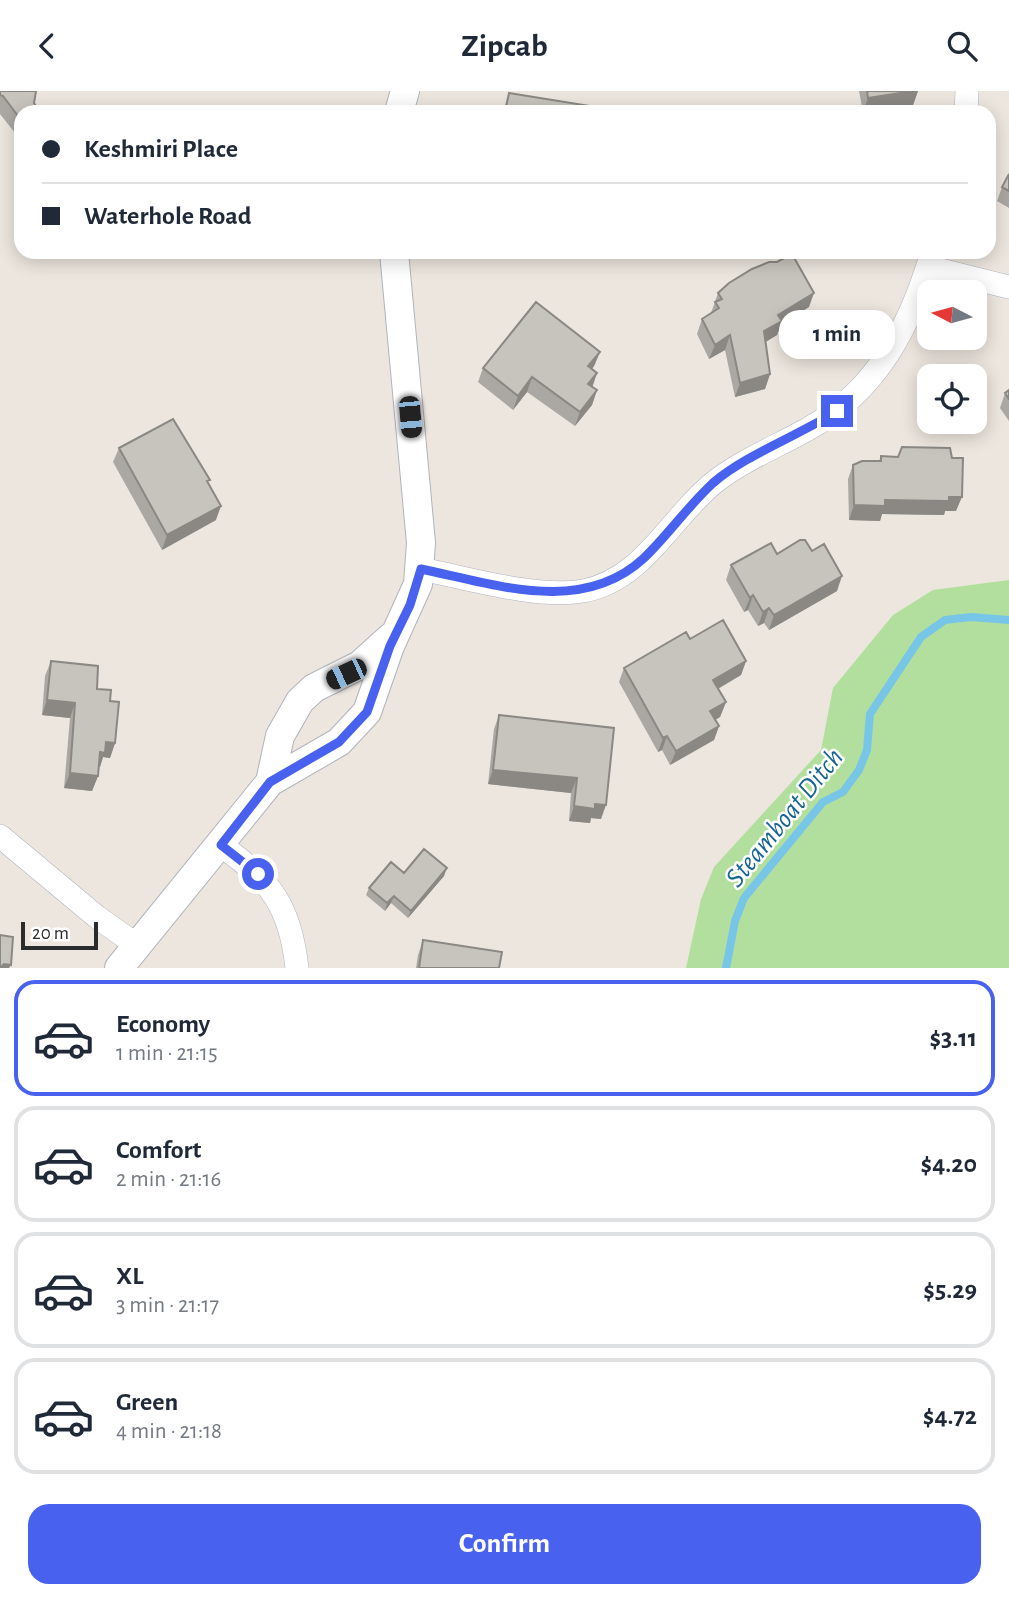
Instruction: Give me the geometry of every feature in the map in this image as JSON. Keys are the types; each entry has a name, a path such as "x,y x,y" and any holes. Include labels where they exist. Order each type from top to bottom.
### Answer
{"street":[{"path":"119,968 270,782 339,742 360,720 376,691 396,632 410,605 421,569 418,500 395,259"},
{"path":"421,569 531,590 582,591 604,585 644,558 714,482 811,427 857,393 875,375 903,331 930,259 1009,287"},
{"path":"270,782 280,736 300,701 314,688 360,665 396,632"},
{"path":"0,836 138,946"},
{"path":"221,845 258,874 282,904 293,937 297,968"}],"green space":[{"path":"1009,580 1009,968 686,968 701,899 714,867 821,750 833,688 893,615 933,590"}],"building":[{"path":"0,91 36,91 35,105 14,105 14,111 0,95"},
{"path":"867,91 913,91 868,98"},
{"path":"509,93 584,105 506,105"},
{"path":"1009,174 1009,191 1002,187"},
{"path":"795,259 814,293 778,315 782,321 764,331 770,374 740,383 730,335 715,345 702,319 719,308 715,302 722,299 718,293 729,283 752,269 769,262"},
{"path":"536,302 600,352 588,366 597,373 588,384 597,390 580,412 532,377 518,396 483,368"},
{"path":"173,419 210,480 207,481 221,506 167,535 119,448"},
{"path":"902,447 950,448 952,458 963,458 962,497 949,497 949,501 885,500 885,506 854,505 853,465 862,461 881,461 881,456 898,457"},
{"path":"800,540 805,540 812,551 824,544 842,576 774,615 769,608 763,612 753,595 750,598 731,565 771,543 777,554"},
{"path":"723,620 746,661 713,680 726,702 710,711 719,726 676,751 667,736 663,738 624,668 686,632 690,639"},
{"path":"51,661 98,666 97,689 111,690 110,701 119,702 115,743 106,742 105,753 100,752 98,776 70,773 75,703 47,700"},
{"path":"499,715 614,728 606,805 595,804 595,809 574,806 577,778 493,770"},
{"path":"424,849 447,868 411,911 394,896 387,903 369,888 391,862 404,873"},
{"path":"0,935 13,937 11,965 4,964 0,968"},
{"path":"423,940 502,952 499,968 419,968"}],"waterway":[{"name":"Steamboat Ditch","path":"726,968 735,921 744,898 823,802 843,792 859,770 867,750 870,714 921,637 945,620 971,617 1009,620"}],"route":[{"path":"258,874 221,845 270,782 282,772 339,742 367,712 390,646 418,584 421,569 531,590 582,591 604,585 644,558 714,482 837,411"}]}
